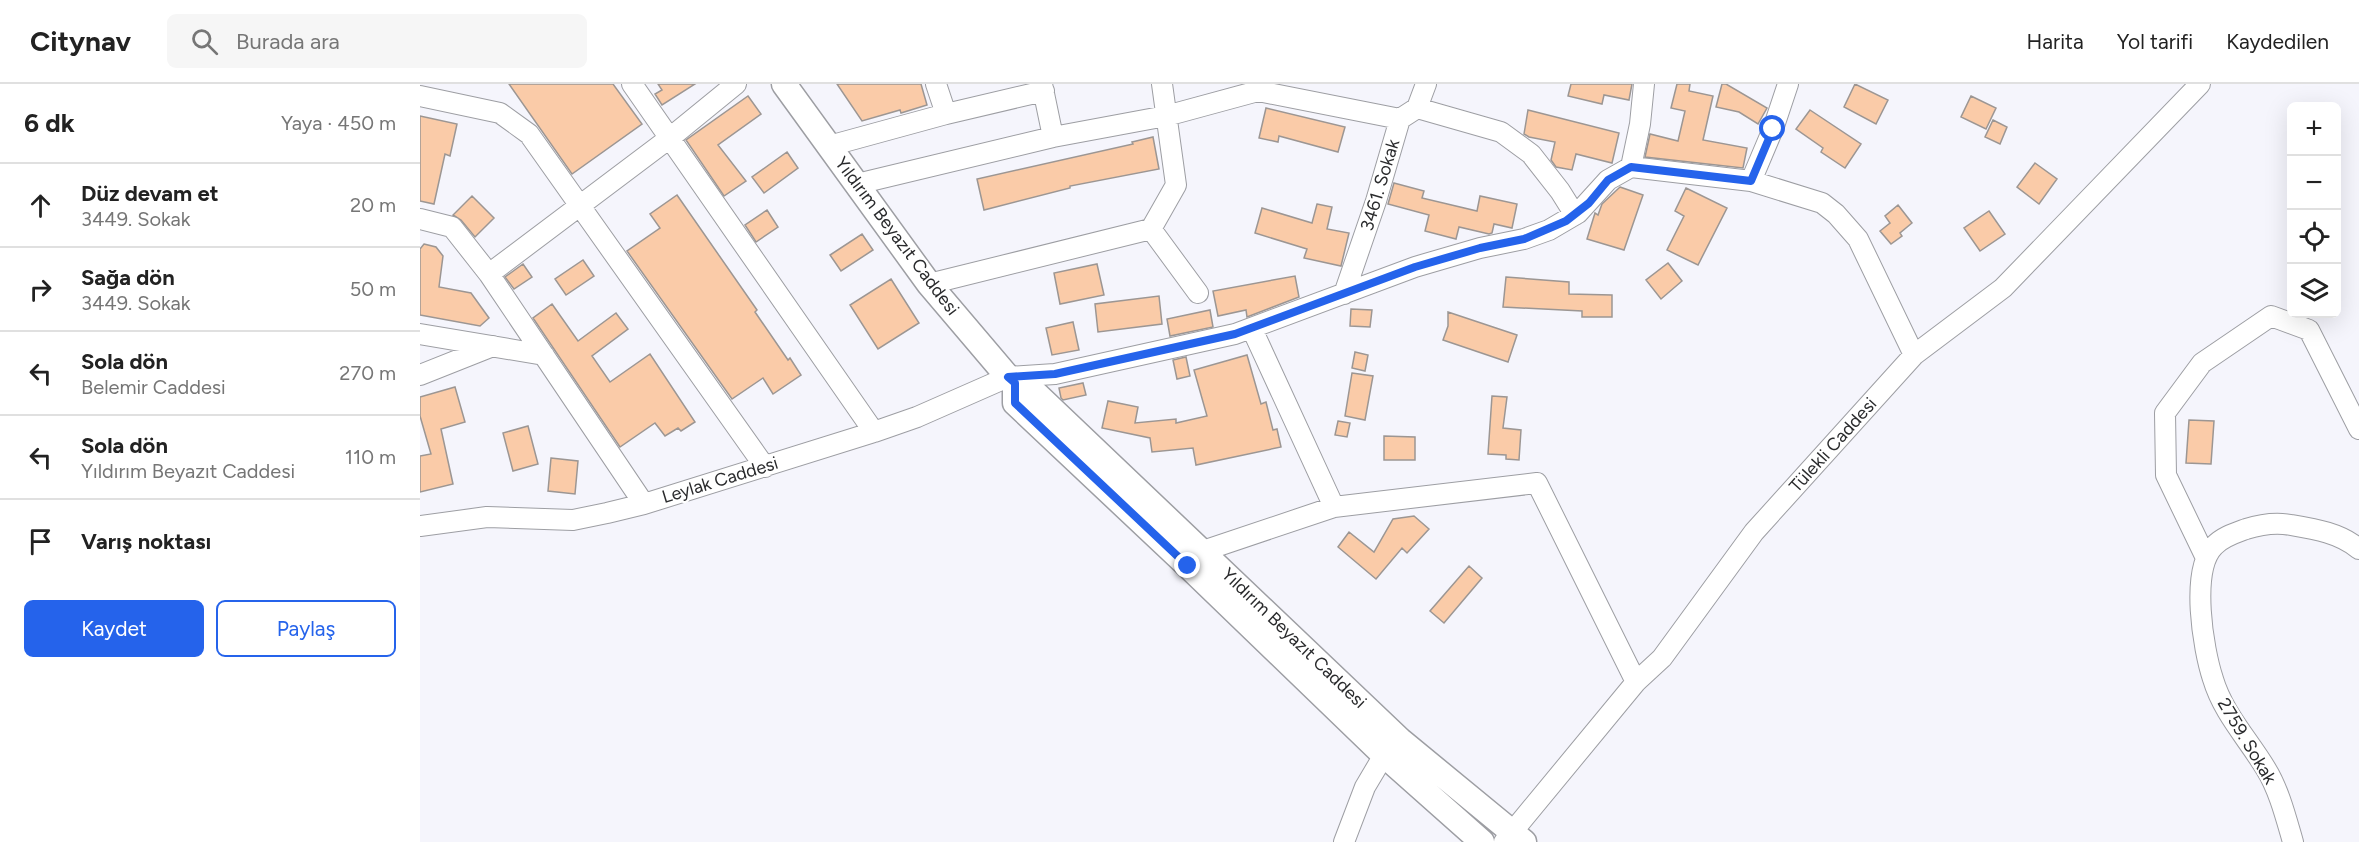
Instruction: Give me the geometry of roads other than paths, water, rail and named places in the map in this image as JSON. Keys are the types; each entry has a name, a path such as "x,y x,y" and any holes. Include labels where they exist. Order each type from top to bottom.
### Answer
{"main road":[{"name":"Yıldırım Beyazıt Caddesi","path":"784,84 929,284 1012,380 1032,390 1400,740 1514,838"},
{"name":"Yıldırım Beyazıt Caddesi","path":"1012,380 1015,403 1384,754 1482,842"}],"street":[{"path":"632,84 874,432"},
{"path":"489,274 671,137 736,84"},
{"path":"936,84 946,114"},
{"path":"929,284 1151,230 1176,186 1162,84"},
{"path":"1426,84 1417,108 1501,132 1531,154 1560,191 1575,215"},
{"path":"1631,167 1640,124 1644,84"},
{"path":"1751,181 1773,129 1788,84"},
{"name":"Tülekli Caddesi","path":"1514,838 1636,682 1662,658 1754,532 1914,355 2003,288 2200,84"},
{"path":"829,146 1043,88 1053,137"},
{"path":"857,184 1053,137 1166,116 1258,88 1400,119"},
{"path":"420,96 500,113 529,134 765,467"},
{"name":"3461. Sokak","path":"1344,294 1376,201 1400,119 1417,108"},
{"path":"1012,380 1055,374 1202,343 1252,329 1446,257 1524,239 1549,230 1575,215 1589,203 1608,180 1631,167 1751,181 1822,203 1848,226 1866,253 1914,355"},
{"path":"420,219 452,227 489,274 644,504"},
{"path":"1151,230 1198,293"},
{"path":"2206,558 2166,475 2165,413 2202,363 2271,316 2309,330 2359,429"},
{"path":"1252,329 1334,507"},
{"path":"420,334 544,355"},
{"path":"420,375 493,346"},
{"name":"Leylak Caddesi","path":"420,526 488,516 573,520 644,504 874,432 1012,380"},
{"path":"1203,551 1334,507 1538,483 1636,682"},
{"path":"2206,558 2213,546 2225,538 2268,524 2299,526 2339,536 2349,540 2359,549"},
{"name":"2759. Sokak","path":"2206,558 2200,594 2205,643 2212,679 2222,701 2273,782 2293,842"},
{"path":"1344,842 1365,787 1384,754"}]}
